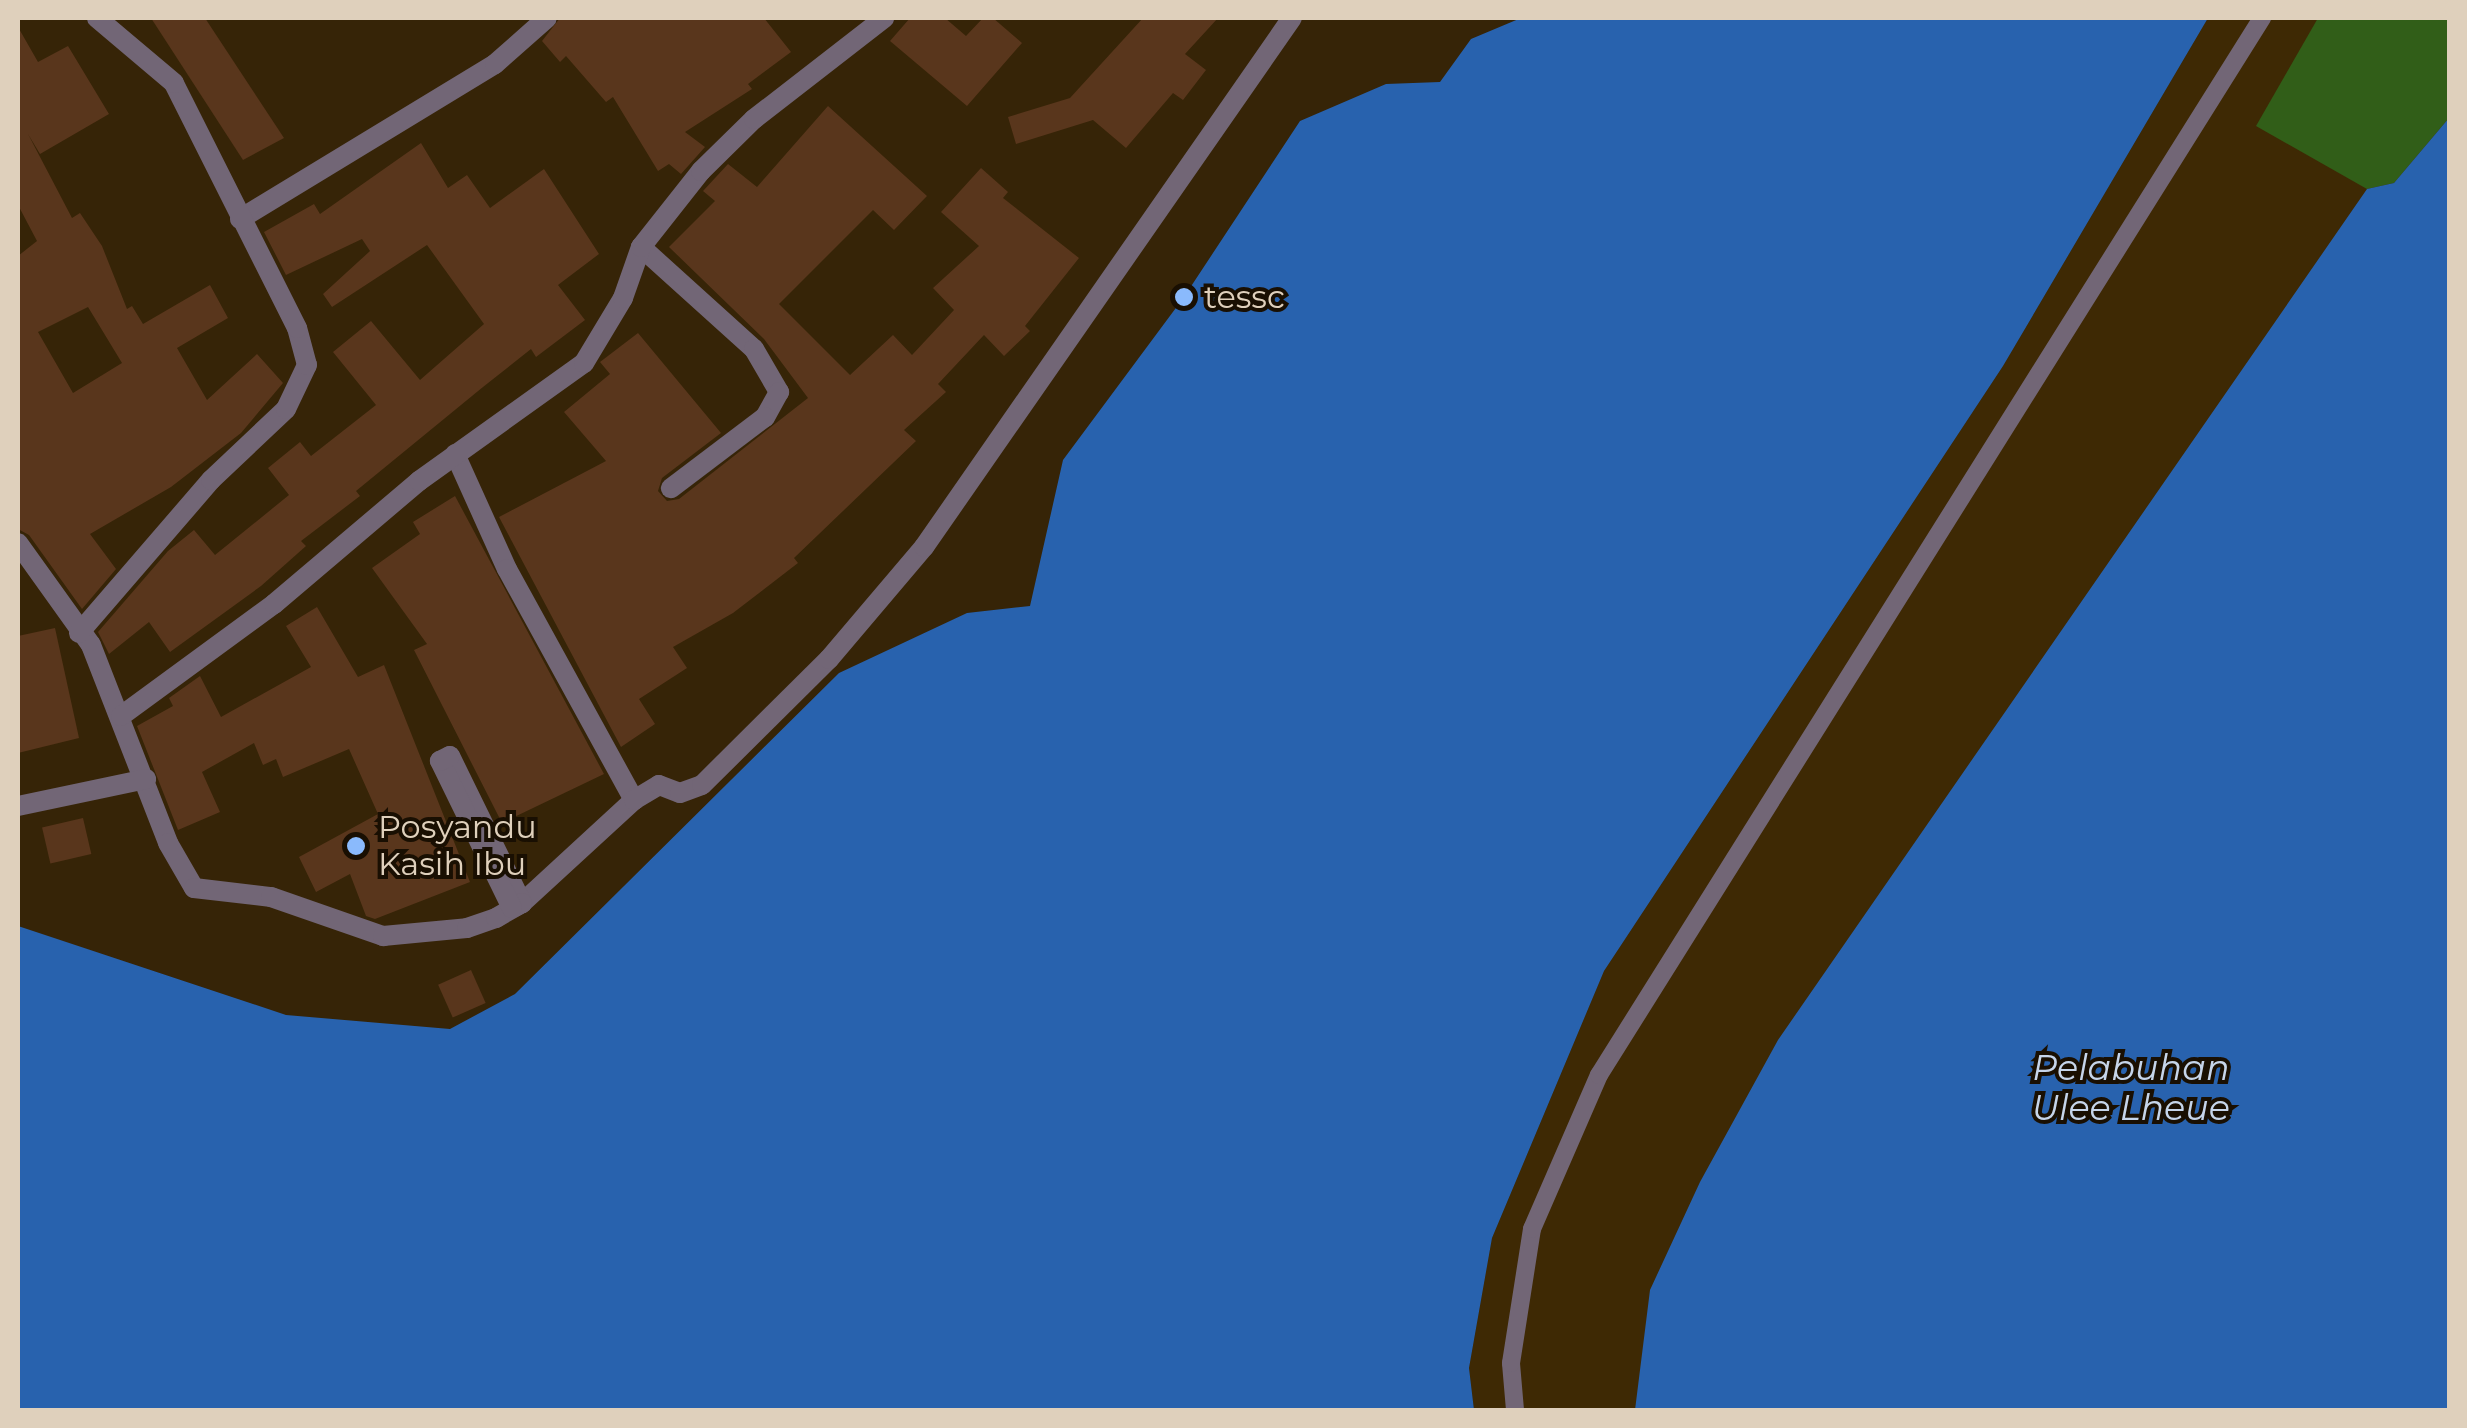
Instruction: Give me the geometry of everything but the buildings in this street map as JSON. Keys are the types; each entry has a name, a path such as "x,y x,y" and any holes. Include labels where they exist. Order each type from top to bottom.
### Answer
{"street":[{"path":"79,633 212,480 286,409 304,381 300,338 174,83 139,46 97,18"},
{"path":"240,219 495,64 547,18"},
{"path":"121,716 274,604 455,454 584,363 624,298 641,247 724,146 884,18"},
{"path":"522,903 450,756 440,761 512,908 522,903 634,800 659,785 686,793 713,776 829,659 912,561 1292,18"},
{"path":"641,247 754,349 778,392 765,417 671,488"},
{"path":"455,454 507,569 634,800"},
{"path":"21,555 91,645 168,843 194,888 271,897 383,936 467,928 522,903"},
{"path":"18,806 146,779"}],"lane":[{"path":"1515,1410 1510,1363 1532,1229 1598,1075 2262,18"}],"shaded area":[{"name":"Pelabuhan Ulee Lheue","path":"2208,18 2449,18 2449,1410 1474,1410 1469,1368 1492,1238 1604,971 2003,366"}],"green space":[{"path":"2318,18 2449,18 2449,118 2394,183 2367,189 2256,126"}],"water":[{"path":"1521,18 2208,18 2003,366 1604,971 1492,1238 1469,1368 1474,1410 18,1410 18,926 286,1015 450,1029 515,994 839,673 967,613 1030,606 1063,460 1184,297 1300,121 1386,84 1440,82 1471,39"},
{"name":"Pelabuhan Ulee Lheue","path":"2449,118 2449,1410 1635,1410 1650,1290 1700,1182 1778,1040 2367,189 2394,183"}],"place":[{"name":"tessc","path":"1184,297"},
{"name":"Posyandu Kasih Ibu","path":"356,846"}]}
